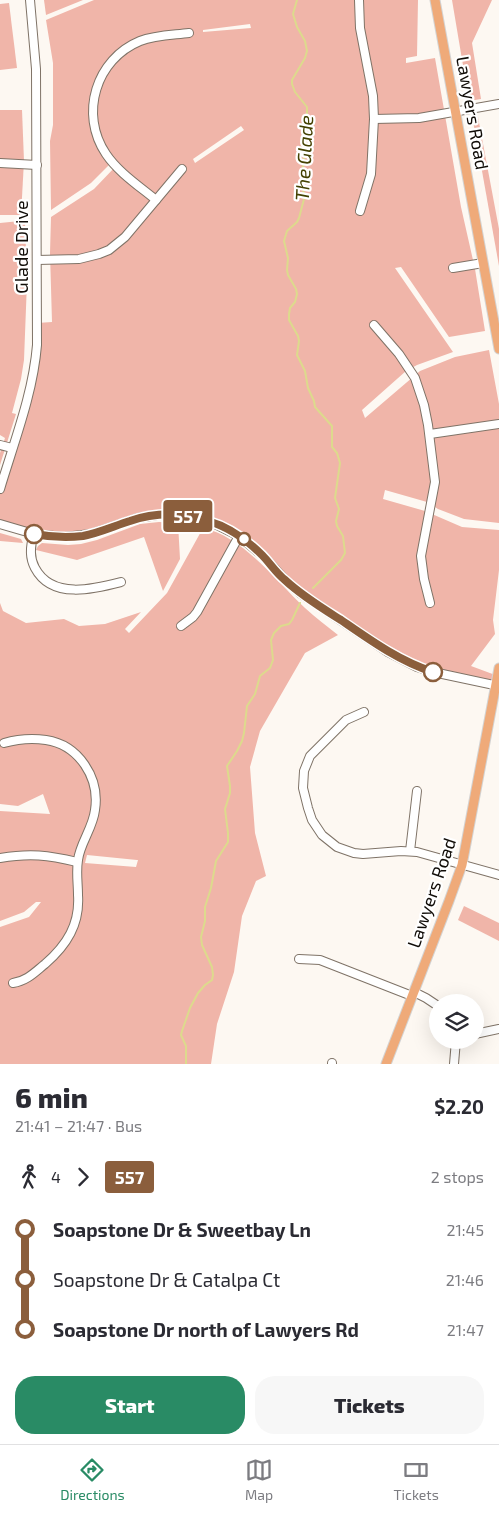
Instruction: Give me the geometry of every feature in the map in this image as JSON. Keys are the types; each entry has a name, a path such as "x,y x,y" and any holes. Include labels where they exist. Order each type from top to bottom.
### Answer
{"main road":[{"name":"Lawyers Road","path":"435,0 499,349"},
{"name":"Lawyers Road","path":"386,1064 462,865 499,668"}],"street":[{"name":"Glade Drive","path":"0,489 29,395 36,362 36,69 30,0"},
{"path":"359,0 360,28 373,96 374,119 371,174 360,211"},
{"path":"156,200 114,164 100,144 94,127 94,96 106,68 128,48 146,39 189,32"},
{"path":"374,119 419,118 499,104"},
{"path":"0,163 37,165"},
{"path":"37,260 79,259 109,250 125,237 182,169"},
{"path":"453,268 483,263"},
{"path":"374,325 399,354 415,378 424,405 430,434 435,482 421,556 430,603"},
{"path":"430,434 499,424"},
{"path":"0,445 12,448"},
{"path":"0,524 34,534 57,537 84,536 138,518 169,514 209,521 239,536 263,556 300,593 388,652 417,667 433,672 497,686"},
{"path":"34,534 31,549 33,564 41,577 52,585 66,589 84,589 121,582"},
{"path":"181,626 197,612 239,536"},
{"path":"364,712 346,720 310,756 306,764 303,779 308,808 312,820 322,835 329,842 345,851 363,854 410,851 499,875"},
{"path":"4,743 25,739 56,742 71,750 85,765 96,792 94,817 82,844 77,862 78,911 76,922 68,939 56,955 30,976 13,983"},
{"path":"410,851 417,791"},
{"path":"0,858 33,854 77,862"},
{"path":"299,959 320,960 429,1000"},
{"path":"484,1032 499,1028"},
{"path":"454,1064 455,1049"}],"shaded area":[{"path":"44,0 83,0 46,15"},
{"path":"94,0 418,0 417,56 406,58 406,63 435,58 485,331 449,337 401,267 395,268 453,352 406,371 362,410 365,418 420,371 455,357 489,350 499,404 499,523 464,519 438,509 427,502 385,490 383,499 425,511 462,527 499,530 499,570 493,620 495,634 471,666 498,676 496,686 417,667 300,593 231,530 169,514 64,537 0,524 0,489 29,395 37,323 52,322 51,217 94,189 116,166 112,162 91,183 51,210 50,141 53,125 53,63 46,20","holes":["250,24 251,28 203,32 203,30","241,126 244,130 195,163 193,159"]},
{"path":"452,0 492,0 472,43 481,99 469,101"},
{"path":"9,3 17,68 0,70 0,4"},
{"path":"0,110 22,110 24,161 21,215 0,215"},
{"path":"472,115 478,117 499,229 499,266"},
{"path":"25,221 27,282 24,360 12,413 16,414 0,465 0,453 5,438 0,435 0,223"},
{"path":"178,523 180,559 163,591 144,537 77,560 36,550 42,543 81,544 140,524"},
{"path":"203,528 232,540 246,550 305,608 338,635 305,653 260,731 250,767 255,833 266,876 256,881 242,916 234,972 217,1024 211,1064 0,1064 0,927 29,917 41,902 36,902 24,912 0,921 0,811 50,814 43,794 18,806 0,804 0,603 3,611 26,623 64,619 79,626 105,624 141,612 125,629 129,633 167,593","holes":["87,855 138,860 136,867 85,863"]},
{"path":"0,533 21,539 23,543 0,541"},
{"path":"464,906 499,923 499,941 458,920"}],"waterway":[{"name":"The Glade","path":"297,0 293,14 297,27 305,41 307,51 292,80 292,84 295,92 307,107 307,115 304,129 306,144 301,181 304,199 299,218 287,231 284,241 288,258 288,275 297,294 295,302 290,308 289,320 298,336 297,355 305,371 308,388 315,407 332,426 332,447 337,453 340,463 335,498 339,509 336,521 343,536 345,553 341,560 313,588"},
{"name":"The Glade","path":"186,1064 186,1046 181,1035 182,1031 190,1008 198,993 212,980 213,975 201,937 205,921 205,907 216,861 228,842 225,809 230,786 227,766 242,741 247,706 255,694 260,676 270,668 273,660 271,640 274,633 281,626 289,624 300,603"}],"bus line":[{"name":"557","path":"34,534 57,537 84,536 145,516 169,514 196,517 209,521 230,530 248,542 276,572 300,593 388,652 417,667 433,672"}]}
